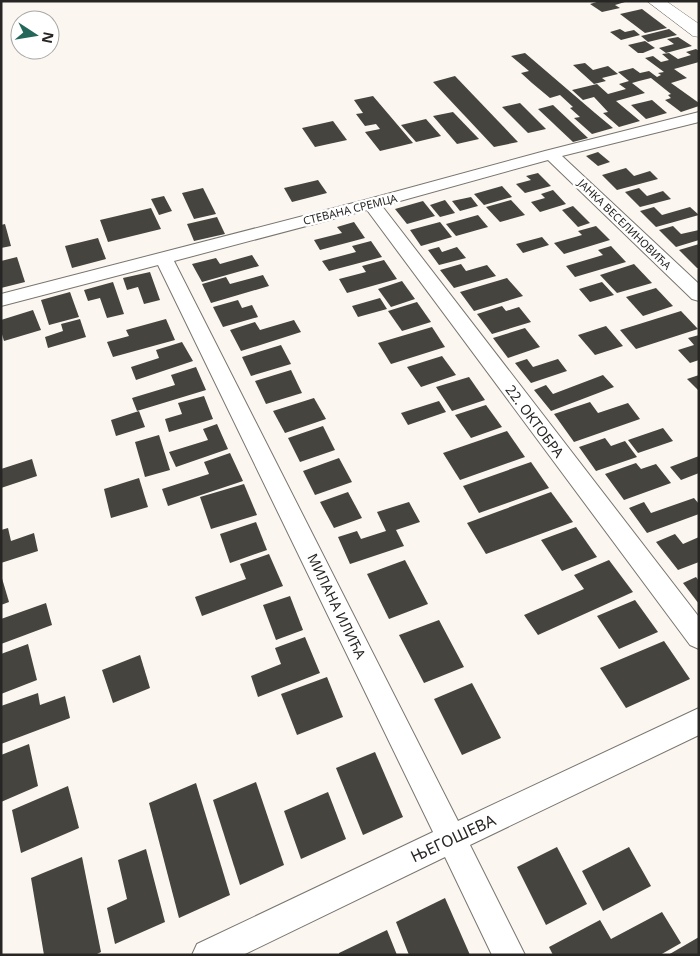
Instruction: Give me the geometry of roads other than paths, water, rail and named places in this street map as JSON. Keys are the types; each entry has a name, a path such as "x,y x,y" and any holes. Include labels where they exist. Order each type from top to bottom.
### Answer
{"main road":[{"path":"654,1 699,32"}],"street":[{"name":"СТЕВАНА СРЕМЦА","path":"1,300 371,204 551,154 699,117"},
{"name":"ЈАНКА ВЕСЕЛИНОВИЋА","path":"551,154 699,295"},
{"name":"22. ОКТОБРА","path":"371,204 699,637"},
{"name":"МИЛАНА ИЛИЋА","path":"164,258 453,838 509,955"},
{"name":"ЊЕГОШЕВА","path":"208,955 699,721"}]}
